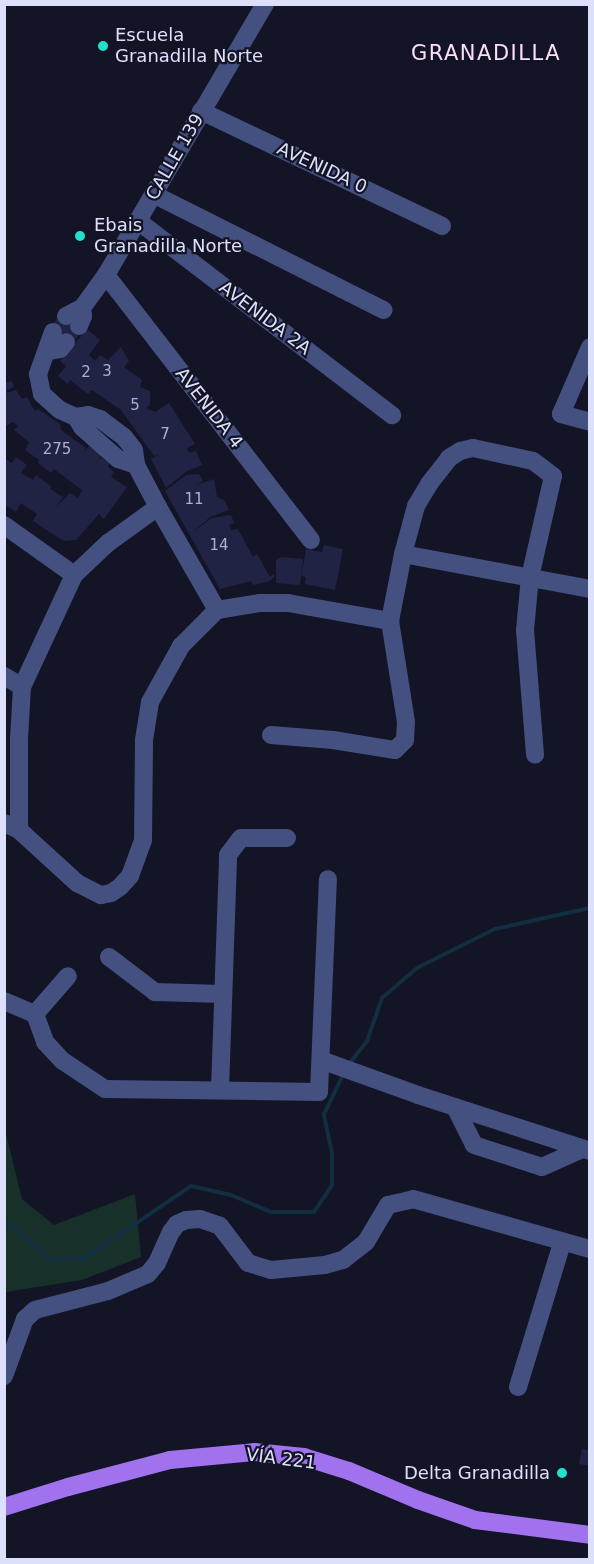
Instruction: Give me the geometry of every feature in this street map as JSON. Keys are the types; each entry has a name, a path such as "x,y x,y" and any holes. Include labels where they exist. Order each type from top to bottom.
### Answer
{"main road":[{"name":"VÍA 221","path":"4,1507 68,1487 170,1460 254,1452 304,1457 349,1471 418,1500 475,1520 590,1535"}],"street":[{"name":"CALLE 139","path":"72,321 83,316 82,308 106,275 138,222 265,4"},
{"name":"AVENIDA 0","path":"201,111 442,226"},
{"path":"153,194 384,310"},
{"name":"AVENIDA 2A","path":"138,222 392,416"},
{"name":"AVENIDA 4","path":"106,275 311,540"},
{"path":"60,337 60,349 48,351 38,374 42,394 60,410 76,417 88,415 114,427 134,450 136,465 217,610"},
{"path":"590,347 561,414 590,422"},
{"path":"271,735 333,740 395,750 405,740 406,722 390,621 403,554 416,506 429,484 449,458 460,451 473,448 533,461 553,476 530,577 525,630 535,755"},
{"path":"158,507 108,543 74,576 22,687 12,745 12,826 77,883 92,891 101,895 111,893 130,876 143,840 144,740 150,702 181,646 217,610 260,603 288,603 390,621"},
{"path":"4,525 74,576"},
{"path":"403,554 590,590"},
{"path":"4,676 22,687"},
{"path":"220,1089 228,855 241,838 286,838"},
{"path":"4,1001 35,1014 45,1042 63,1061 105,1089 319,1092 328,879"},
{"path":"110,957 155,992 223,994"},
{"path":"35,1014 68,976"},
{"path":"321,1060 586,1150"},
{"path":"455,1107 474,1145 542,1167 586,1150"},
{"path":"4,1376 25,1319 35,1310 108,1291 148,1275 158,1263 171,1232 177,1224 186,1220 200,1219 220,1226 248,1263 271,1270 325,1265 343,1260 366,1242 384,1208 402,1200 423,1200 562,1243 590,1249"},
{"path":"518,1387 562,1243"}],"green space":[{"path":"4,1125 22,1199 54,1225 135,1194 141,1257 82,1280 5,1292"}],"building":[{"path":"61,313 83,329 71,345 49,329"},
{"path":"87,329 100,340 89,355 95,361 100,355 108,360 121,347 129,361 124,367 142,380 140,387 150,391 150,405 146,408 155,412 169,403 195,444 187,448 189,453 196,451 202,465 187,471 166,488 151,459 160,454 154,456 121,410 92,390 88,394 70,380 68,384 58,376 66,366 60,361"},
{"path":"12,381 14,387 7,390 7,393 16,390 22,399 27,397 35,411 38,409 60,424 61,430 86,448 83,453 89,446 102,455 94,465 102,457 110,463 108,467 114,472 111,477 127,487 104,519 99,514 76,540 64,541 33,521 37,514 21,503 16,512 4,504 4,458 12,463 16,457 27,465 21,473 33,480 36,475 52,487 50,489 63,497 56,507 70,493 78,498 82,490 54,469 51,473 25,450 29,442 14,430 18,426 13,422 4,427 4,383"},
{"path":"199,474 203,481 196,485 214,479 217,497 224,500 229,510 210,517 193,532 212,518 231,515 234,523 229,525 231,530 238,529 253,557 257,554 270,577 273,574 275,576 270,581 253,585 251,581 220,589 165,491 186,475"},
{"path":"324,545 343,549 335,590 305,584 306,577 301,576 306,549 322,552"},
{"path":"281,557 303,559 300,585 276,583 276,560"},
{"path":"582,1449 590,1451 590,1466 579,1464"}],"waterway":[{"path":"349,1064 367,1041 382,998 417,968 495,929 590,908"},
{"path":"4,1219 50,1260 85,1258 191,1186 231,1195 271,1212 314,1212 332,1185 332,1153 324,1114 344,1073"}],"place":[{"name":"Escuela Granadilla Norte","path":"103,46"},
{"name":"Ebais Granadilla Norte","path":"80,236"},
{"name":"Delta Granadilla","path":"562,1473"}],"district":[{"name":"GRANADILLA","path":"486,53"}]}
